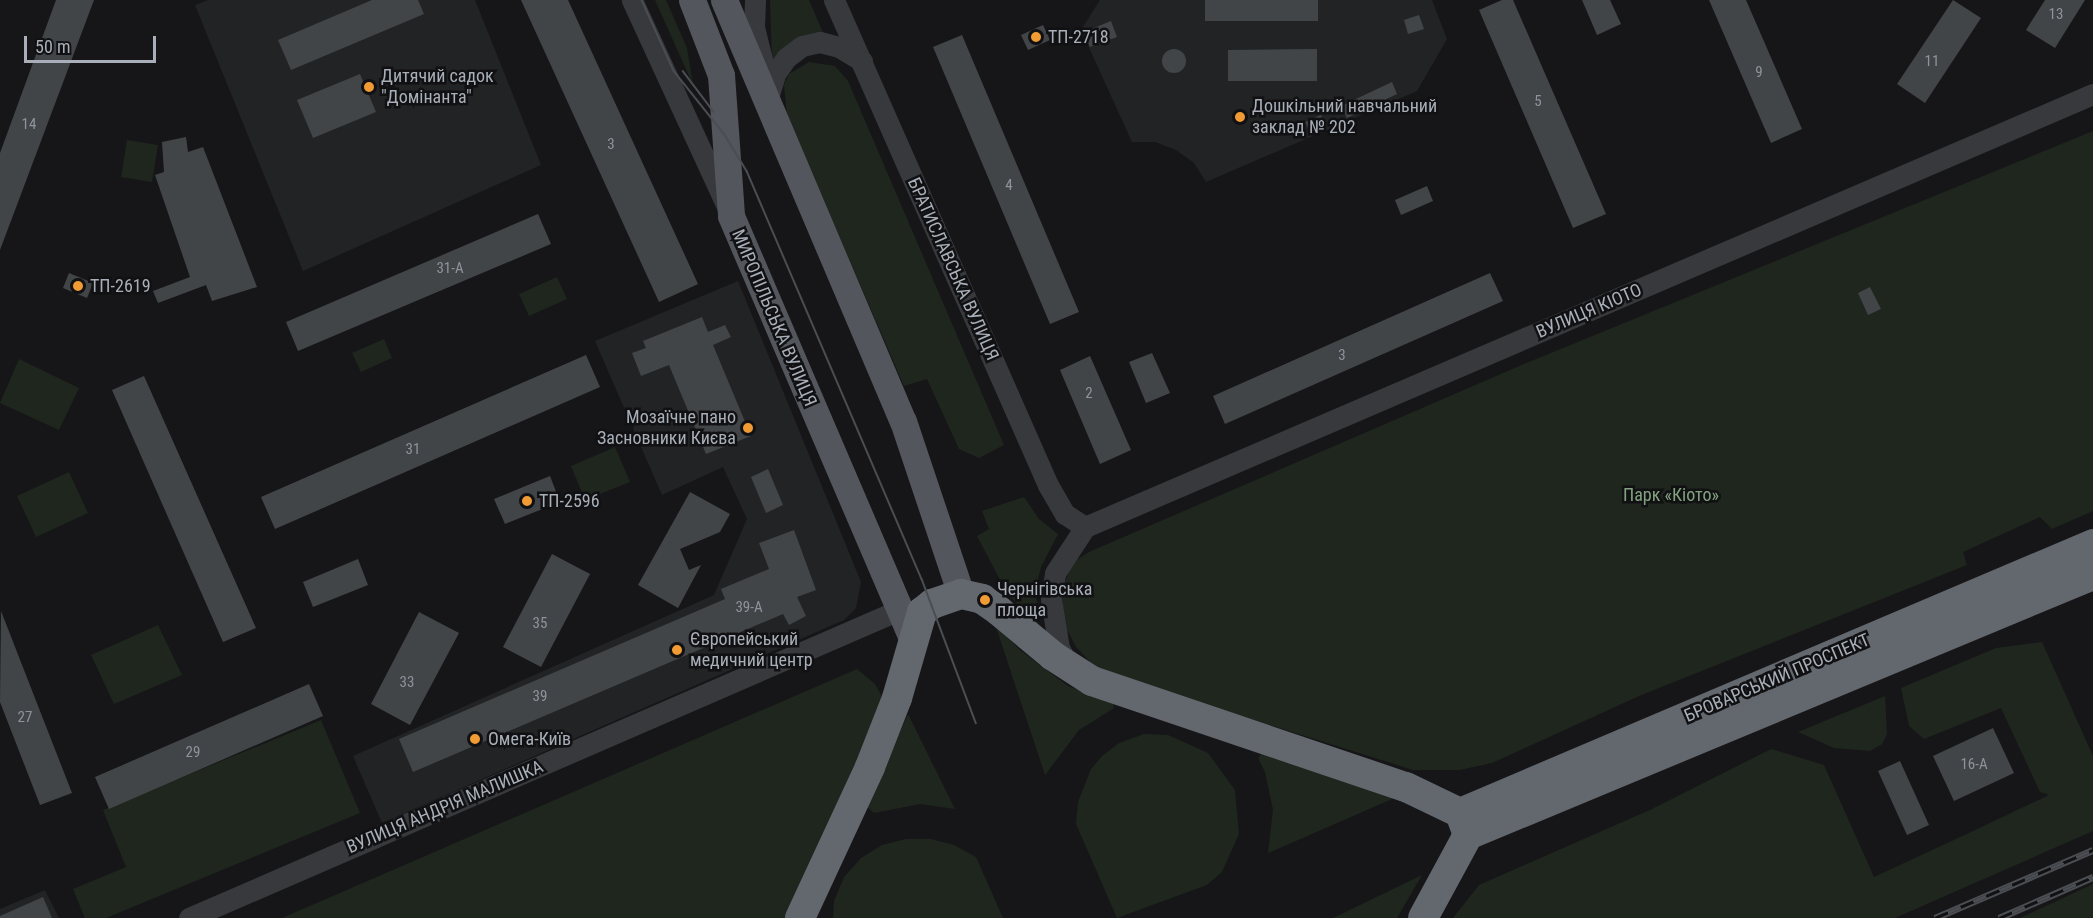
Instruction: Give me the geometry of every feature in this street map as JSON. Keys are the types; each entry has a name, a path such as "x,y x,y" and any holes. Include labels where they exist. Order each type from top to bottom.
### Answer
{"highway":[{"name":"БРОВАРСЬКИЙ ПРОСПЕКТ","path":"1464,824 2093,544"},
{"name":"БРОВАРСЬКИЙ ПРОСПЕКТ","path":"1464,824 2093,575"},
{"path":"800,918 870,767 897,698 912,639 922,612 932,604 961,594 982,599 999,610 1071,669 1092,681 1406,787 1464,824 1423,918"}],"main road":[{"path":"692,0 721,75 731,216"},
{"path":"724,0 767,85 903,421 961,594"},
{"path":"721,75 742,87 767,85"},
{"name":"МИРОПІЛЬСЬКА ВУЛИЦЯ","path":"731,216 912,639"}],"street":[{"name":"МИРОПІЛЬСЬКА ВУЛИЦЯ","path":"632,0 731,216"},
{"path":"755,0 754,27 767,85"},
{"name":"БРАТИСЛАВСЬКА ВУЛИЦЯ","path":"834,0 1048,486 1065,514 1085,527"},
{"path":"767,85 786,58 802,46 820,42 839,46 862,61"},
{"name":"ВУЛИЦЯ КІОТО","path":"1085,527 2093,94"},
{"path":"1071,669 1059,648 1051,599 1055,573 1066,551 1085,527"},
{"name":"ВУЛИЦЯ АНДРІЯ МАЛИШКА","path":"189,918 899,610"}],"shaded area":[{"name":"Дитячий садок \"Домінанта\"","path":"208,0 475,0 541,165 303,271 195,5"},
{"name":"Дошкільний навчальний заклад № 202","path":"1100,0 1432,0 1447,39 1417,91 1206,182 1194,163 1176,150 1155,142 1132,142 1081,30"},
{"path":"738,281 861,582 856,608 844,620 382,823 353,756 714,595 747,519 723,467 662,495 595,341"},
{"path":"45,890 59,918 0,918 0,909"}],"green space":[{"path":"655,0 666,0 687,48 693,85"},
{"path":"770,0 809,0 824,35 772,61"},
{"path":"809,62 835,66 848,81 1004,445 979,458 959,449 927,379 904,386 787,115 784,85 789,74"},
{"name":"Парк «Кіото»","path":"2093,131 2093,511 2052,529 2040,517 1963,552 1967,565 1639,696 1492,763 1460,770 1413,770 1115,676 1093,665 1076,647 1065,626 1062,604 1065,582 1072,563 1089,552 1524,364"},
{"path":"127,140 158,145 152,182 121,177"},
{"path":"557,277 567,299 529,316 519,294"},
{"path":"384,339 392,358 361,372 352,353"},
{"path":"19,359 79,388 59,430 0,403"},
{"path":"615,447 630,482 585,500 571,466"},
{"path":"69,472 88,513 36,537 17,496"},
{"path":"1024,497 1039,519 1058,534 1041,567 1036,588 1038,627 1007,593 977,536 989,529 982,511"},
{"path":"995,624 1020,650 1068,686 1113,703 1114,708 1079,730 1045,775"},
{"path":"158,625 182,675 114,704 91,655"},
{"path":"2042,642 2093,756 2093,831 1895,918 1453,918 1479,885 1652,809 1771,749 1824,765 1874,877 1971,832 2049,795 2040,792 2001,708 1924,739 1909,726 1901,688 1996,648"},
{"path":"857,669 875,684 881,695 881,708 787,918 282,918"},
{"path":"1885,696 1887,734 1882,744 1870,751 1834,748 1798,732"},
{"path":"908,714 955,809 920,804 874,813 867,807"},
{"path":"321,720 360,813 106,918 85,918 73,889 126,867 103,810"},
{"path":"1144,734 1168,735 1208,753 1235,790 1239,834 1222,872 1207,885 1117,918 1076,824 1078,802 1091,769 1102,756 1119,743"},
{"path":"1265,750 1399,796 1268,853 1273,810 1265,772 1258,758"},
{"path":"906,839 931,839 954,845 976,857 1003,918 833,918 834,901 844,877 861,858 882,845"},
{"path":"1422,875 1397,918 1333,918"},
{"path":"2093,884 2093,918 2020,918"}],"building":[{"path":"56,0 94,0 0,250 0,153"},
{"path":"372,0 418,0 424,14 291,70 278,40"},
{"path":"521,0 568,0 698,284 659,302"},
{"path":"1205,0 1318,0 1318,21 1205,21"},
{"path":"1502,0 1513,0 1606,214 1573,228 1479,10"},
{"path":"1582,0 1610,0 1621,24 1597,35"},
{"path":"1709,0 1746,0 1802,129 1771,143"},
{"path":"1953,0 1981,18 1925,103 1897,84"},
{"path":"2045,0 2085,0 2055,48 2026,30"},
{"path":"1419,15 1424,29 1408,34 1404,20"},
{"path":"1111,21 1117,37 1090,47 1084,32"},
{"name":"ТП-2718","path":"1043,25 1050,40 1028,50 1021,35"},
{"path":"962,35 1079,312 1050,324 933,47"},
{"path":"1174,49 1179,50 1185,56 1185,66 1179,72 1174,73 1169,72 1163,66 1162,61 1163,56 1169,50"},
{"path":"1317,49 1317,81 1228,81 1228,50"},
{"path":"360,74 376,112 313,138 297,100"},
{"path":"1392,82 1397,94 1347,118 1341,106"},
{"path":"1321,115 1326,127 1311,134 1305,122"},
{"path":"186,137 188,152 203,147 257,287 212,301 206,285 158,303 153,291 190,277 155,175 164,172 162,142"},
{"path":"1427,186 1433,201 1401,215 1395,200"},
{"path":"538,214 551,244 298,351 286,322"},
{"name":"ТП-2619","path":"69,273 93,283 87,298 63,288"},
{"path":"1490,273 1503,301 1225,424 1213,396"},
{"path":"1870,287 1881,309 1868,315 1858,293"},
{"path":"702,317 708,332 725,325 731,337 713,345 751,436 706,454 669,365 641,376 632,353 646,348 643,341"},
{"path":"1152,353 1170,393 1146,403 1129,362"},
{"path":"586,355 600,387 275,529 261,497"},
{"path":"1090,356 1131,450 1100,464 1060,370"},
{"path":"144,376 256,628 223,642 112,390"},
{"path":"768,469 783,505 766,513 751,477"},
{"name":"ТП-2596","path":"550,476 560,502 505,524 494,499"},
{"path":"690,492 730,514 720,532 680,549 689,570 701,565 678,608 638,585"},
{"path":"794,530 816,590 797,597 806,616 789,625 783,614 413,772 399,739 725,599 721,589 769,569 759,543"},
{"path":"552,554 590,574 541,667 503,647"},
{"path":"358,559 368,585 313,607 303,582"},
{"path":"1,611 72,793 40,805 0,702"},
{"path":"419,612 459,633 410,725 371,704"},
{"path":"309,684 323,716 109,809 95,777"},
{"path":"1993,728 2014,773 1954,801 1933,756"},
{"path":"1900,761 1929,825 1907,835 1878,771"},
{"path":"43,897 52,918 0,918 0,916"}],"tram line":[{"path":"642,0 674,71 725,135 747,171 922,579 976,723"},
{"path":"683,71 714,112"}],"railway":[{"path":"1935,918 2093,850"},
{"path":"1999,918 2093,877"}],"place":[{"name":"ТП-2718","path":"1036,37"},
{"name":"Дитячий садок \"Домінанта\"","path":"369,87"},
{"name":"Дошкільний навчальний заклад № 202","path":"1240,117"},
{"name":"ТП-2619","path":"78,286"},
{"name":"Мозаїчне пано Засновники Києва","path":"748,428"},
{"name":"ТП-2596","path":"527,501"},
{"name":"Чернігівська площа","path":"985,600"},
{"name":"Європейський медичний центр","path":"677,650"},
{"name":"Омега-Київ","path":"475,739"}]}
